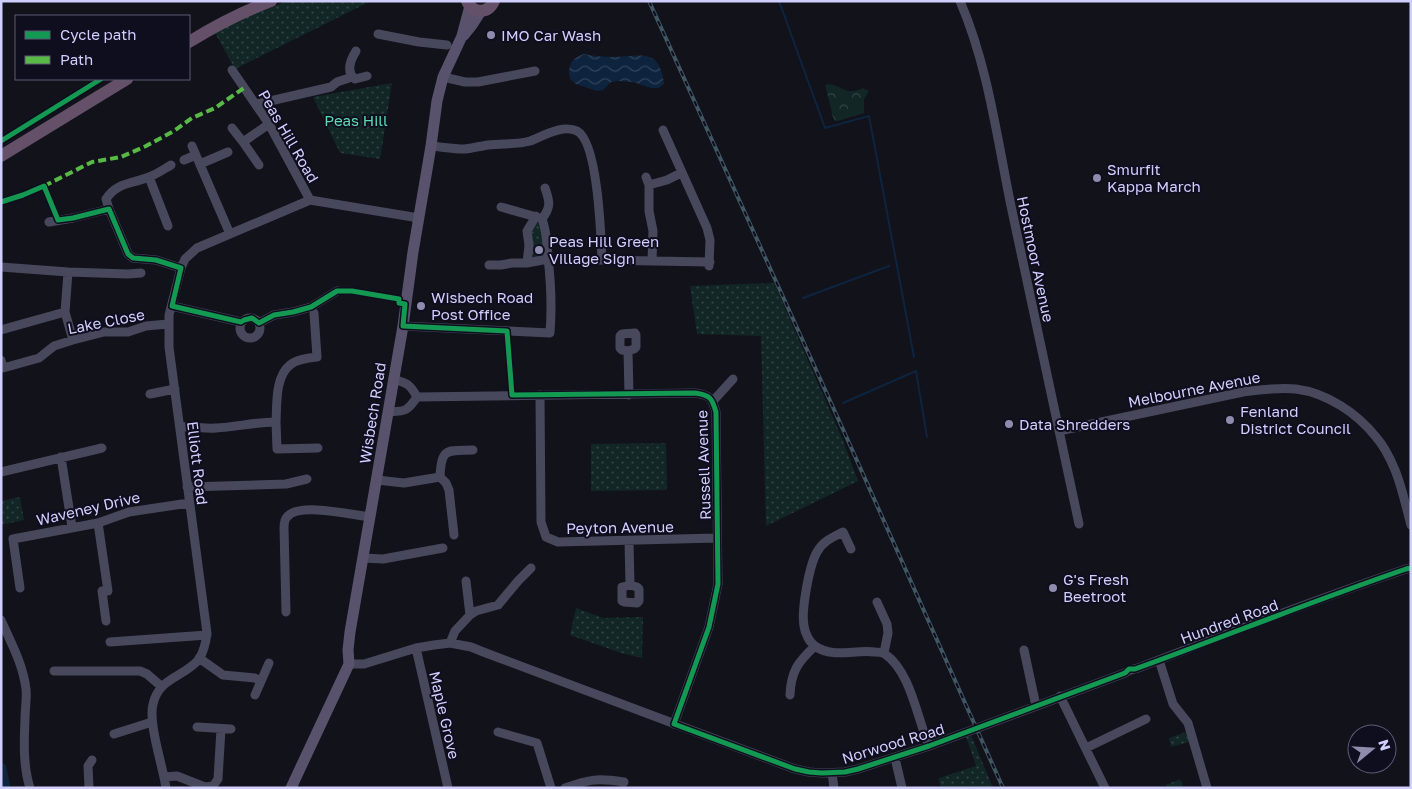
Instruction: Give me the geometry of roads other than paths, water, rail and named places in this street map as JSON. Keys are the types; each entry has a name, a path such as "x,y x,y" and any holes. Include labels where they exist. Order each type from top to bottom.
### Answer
{"highway":[{"path":"190,41 209,29 271,1"},
{"path":"470,4 491,7 494,1"},
{"path":"1,156 125,80"}],"main road":[{"name":"Wisbech Road","path":"291,788 349,664 348,650 403,326 437,101 443,78 462,36 472,26 470,4"}],"street":[{"name":"Hostmoor Avenue","path":"960,1 976,45 993,114 1079,524"},
{"path":"378,34 447,45"},
{"path":"352,77 350,62 356,50"},
{"name":"Peas Hill Road","path":"232,70 269,124 310,200 419,218"},
{"path":"443,78 478,82 535,71"},
{"path":"256,104 331,87 337,82 352,77 355,79 367,76"},
{"path":"243,142 269,124"},
{"path":"232,128 259,165"},
{"path":"431,146 466,149 489,145 515,144 529,141 555,130 576,130 583,136 588,145 598,196 600,260 709,264 710,240 706,228 663,130"},
{"path":"184,160 194,151 230,234"},
{"path":"200,164 228,152"},
{"path":"171,166 149,177 116,188 106,199 128,254 133,258 156,260 181,268"},
{"path":"652,261 652,231 647,181 668,180 681,174"},
{"path":"149,177 168,226"},
{"path":"527,263 528,231 539,218 548,212 548,197 544,188"},
{"name":"Elliott Road","path":"199,658 204,650 207,635 169,347 168,324 181,268 185,259 197,248 310,200"},
{"path":"501,207 539,218"},
{"path":"49,222 109,209"},
{"path":"403,326 550,333 552,304 547,239 539,218"},
{"path":"489,265 527,263 548,259"},
{"path":"1,268 68,272 141,273"},
{"path":"68,272 65,312 74,340"},
{"path":"259,323 274,315 311,307 338,291"},
{"path":"172,306 241,322 252,318 259,323 258,335 250,339 242,335 240,331 241,322"},
{"path":"1,330 65,312"},
{"path":"314,313 317,357 302,359 290,364 282,374 279,384 276,422 277,449 318,448"},
{"name":"Lake Close","path":"1,360 4,368 39,358 54,346 74,340 104,332 128,332 146,326 168,324"},
{"path":"628,351 629,395"},
{"path":"388,412 410,408 417,398 410,386 393,379"},
{"path":"713,401 733,379"},
{"name":"Melbourne Avenue","path":"1059,431 1243,392 1272,388 1297,389 1317,394 1354,414 1377,437 1387,452 1396,472 1411,525"},
{"path":"150,394 174,389"},
{"name":"Russell Avenue","path":"417,398 695,393 706,394 713,401 716,412 718,584 709,628 674,724"},
{"name":"Peyton Avenue","path":"540,395 541,522 546,537 558,542 718,538"},
{"path":"180,427 215,428 259,422 276,422"},
{"path":"1,472 102,448"},
{"path":"454,536 449,490 446,483 440,477 441,462 444,455 451,451 473,450"},
{"path":"61,457 72,527"},
{"path":"377,480 404,483 440,477"},
{"path":"187,485 273,479"},
{"path":"187,485 286,484 307,479"},
{"name":"Waveney Drive","path":"20,588 13,539 98,523 129,512 189,502"},
{"path":"286,612 284,521 288,515 294,512 315,509 370,517"},
{"path":"98,523 108,591 102,591 106,621"},
{"path":"851,549 844,532 821,546 813,560 804,601 803,620 808,638 815,646 826,651 838,653 858,651 884,653 897,666 905,678 929,746"},
{"path":"630,541 630,585"},
{"path":"363,558 383,559 443,548"},
{"name":"Hundred Road","path":"1060,696 1409,567"},
{"path":"450,643 455,631 470,614 476,610 498,605 531,568"},
{"path":"466,581 470,614"},
{"path":"877,602 887,624 888,633 884,653"},
{"path":"1,620 20,660 24,677 26,706 25,769 30,788"},
{"path":"110,642 207,635"},
{"name":"Norwood Road","path":"349,664 364,664 434,644 450,643 460,645 478,650 795,769 809,772 832,773 852,770 895,758 1060,696"},
{"path":"790,695 794,672 801,659 815,646"},
{"name":"Maple Grove","path":"416,648 448,788"},
{"path":"1024,650 1036,706"},
{"path":"166,788 152,722 153,704 162,687 171,678 191,667 199,658 223,675 260,680"},
{"path":"1159,660 1173,704 1188,723 1207,788"},
{"path":"255,695 268,663"},
{"path":"54,671 140,671 147,674 162,687"},
{"path":"1060,696 1105,788"},
{"path":"1086,748 1146,719"},
{"path":"114,734 152,722"},
{"path":"197,727 231,729"},
{"path":"164,777 177,776 197,785 213,786 218,779 221,729"},
{"path":"498,732 537,744 551,788"},
{"path":"895,758 902,788"},
{"path":"89,788 88,766 92,760"},
{"path":"832,773 834,788"},
{"path":"565,788 586,780 602,779 624,782"}],"water":[{"path":"584,54 608,57 647,56 658,64 662,72 664,84 659,88 651,88 633,82 618,81 611,82 603,90 597,91 576,84 570,79 570,66 573,60"}],"waterway":[{"path":"779,1 825,128 869,116 914,357"},
{"path":"803,298 889,266"},
{"path":"843,403 916,371 927,437"},
{"path":"1,768 5,788"}],"railway":[{"path":"649,1 1003,788"}],"place":[{"name":"IMO Car Wash","path":"491,35"},
{"name":"Smurfit Kappa March","path":"1097,178"},
{"name":"Peas Hill Green Village Sign","path":"539,250"},
{"name":"Wisbech Road Post Office","path":"421,306"},
{"name":"Fenland District Council","path":"1230,420"},
{"name":"Data Shredders","path":"1009,424"},
{"name":"G's Fresh Beetroot","path":"1053,588"}],"park label":[{"name":"Peas Hill","path":"356,120"}]}
